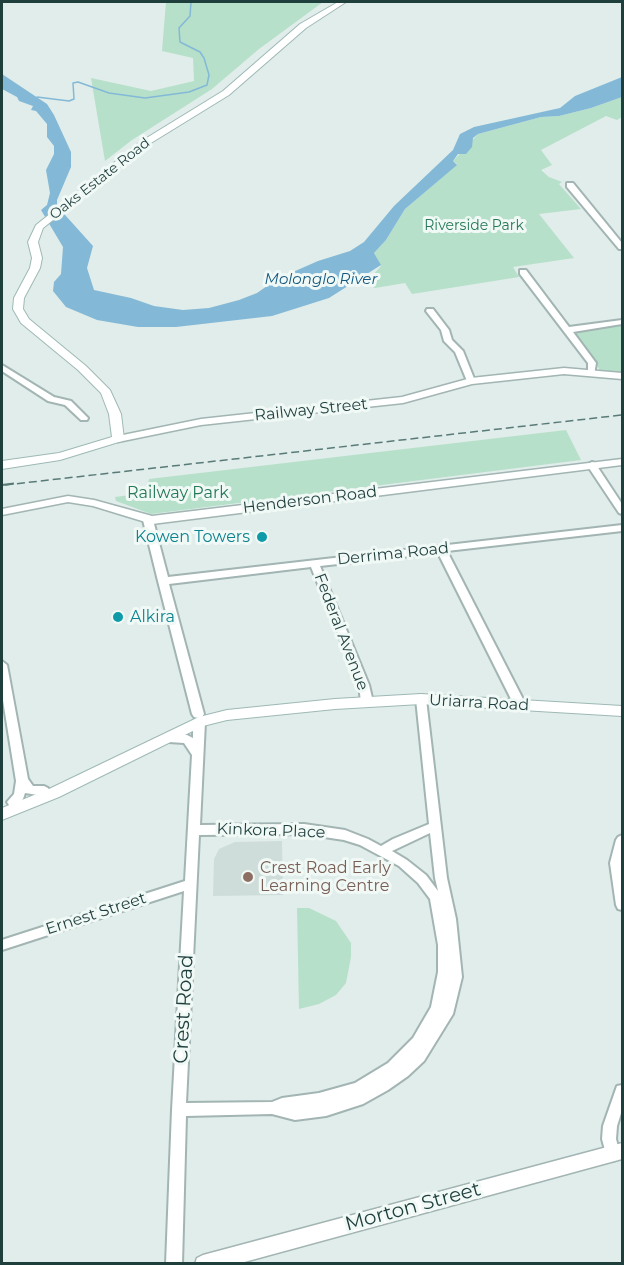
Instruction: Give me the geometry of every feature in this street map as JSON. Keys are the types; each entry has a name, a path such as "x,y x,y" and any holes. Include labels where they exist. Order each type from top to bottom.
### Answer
{"main road":[{"name":"Oaks Estate Road","path":"118,439 115,414 106,392 82,368 25,321 18,309 19,298 37,263 34,236 46,221 156,134 234,87 303,26 342,2"},
{"name":"Railway Street","path":"2,465 60,456 118,439"},
{"name":"Uriarra Road","path":"104,767 141,743 199,718 335,704 421,699 622,711"},
{"name":"Uriarra Road","path":"2,814 48,796 167,738 199,718"},
{"name":"Uriarra Road","path":"7,804 78,780"}],"street":[{"path":"570,185 622,247"},
{"path":"523,272 592,363 591,373"},
{"path":"430,311 445,330 448,341 459,351 471,381"},
{"path":"567,330 622,322"},
{"path":"2,368 51,399 68,403 84,418"},
{"name":"Railway Street","path":"118,439 201,422 393,402 471,381 564,371 622,376"},
{"name":"Henderson Road","path":"2,512 68,499 94,503 148,520 622,462"},
{"path":"592,465 622,511"},
{"name":"Crest Road","path":"148,520 199,718 179,1110 174,1263"},
{"name":"Derrima Road","path":"163,581 622,528"},
{"path":"441,549 520,705"},
{"name":"Federal Avenue","path":"314,563 365,687 367,702"},
{"path":"2,665 22,781 19,796 7,804"},
{"name":"Kinkora Place","path":"179,1110 272,1108 289,1113 312,1111 358,1099 383,1086 404,1072 426,1048 446,1014 455,985 454,952 441,878 421,699"},
{"path":"167,738 175,736 187,739 192,743 197,756"},
{"path":"22,781 30,790 44,791"},
{"path":"381,852 408,837 435,826"},
{"name":"Kinkora Place","path":"193,830 304,829 335,833 361,841 414,871 435,896"},
{"path":"361,841 378,842 408,837"},
{"path":"622,840 616,868 622,905"},
{"name":"Kinkora Place","path":"272,1108 282,1104 319,1100 357,1088 393,1067 418,1042 437,1008 445,972 444,945 435,896 441,878"},
{"name":"Ernest Street","path":"2,945 191,884"},
{"path":"618,1153 609,1139 610,1126 622,1091"},
{"name":"Morton Street","path":"203,1263 618,1153"}],"shaded area":[{"name":"Crest Road Early Learning Centre","path":"282,841 283,895 213,896 214,859 219,849 235,842"}],"green space":[{"path":"166,2 323,2 259,49 212,89 132,140 105,161 91,78 151,91 194,81 193,58 162,51"},
{"name":"Riverside Park","path":"622,97 622,117 617,120 606,116 541,150 552,165 541,170 549,177 562,182 559,184 581,209 539,214 574,258 513,267 519,277 412,294 405,283 375,288 365,284 381,266 374,253 386,240 405,209 457,164 453,161 478,134 541,117 559,116 591,108"},
{"path":"622,324 622,374 600,370 575,335 576,332"},
{"name":"Railway Park","path":"566,430 581,460 151,514 116,501 115,497 146,493 149,479"},
{"path":"297,908 309,908 336,921 351,943 346,983 336,995 319,1004 299,1009"}],"water":[{"name":"Molonglo River","path":"2,74 47,104 71,152 71,167 57,200 57,206 93,246 87,268 94,290 131,298 154,306 183,310 209,308 239,300 257,293 277,279 318,261 350,251 364,242 394,206 453,150 460,134 474,127 560,108 575,96 622,77 622,97 591,108 559,116 541,117 478,134 473,138 472,147 466,154 458,154 453,161 457,165 405,209 386,240 374,253 381,265 329,298 272,316 176,327 138,327 97,320 66,307 53,291 54,282 61,274 63,247 41,210 47,205 50,193 46,170 54,154 54,146 47,137 47,124 36,111 31,110 33,106 19,101 17,97 2,89"}],"waterway":[{"path":"37,97 69,101 74,99 73,83 78,82 109,93 145,98 189,92 207,85 209,75 204,58 200,52 180,42 179,28 190,16 191,2"}],"railway":[{"path":"5,485 622,415"},
{"path":"2,485 18,483"}],"place":[{"name":"Kowen Towers","path":"262,537"},
{"name":"Alkira","path":"118,617"},
{"name":"Crest Road Early Learning Centre","path":"248,877"}]}
